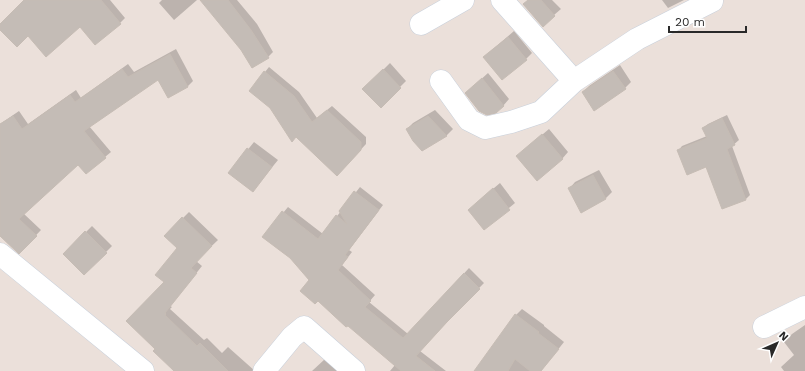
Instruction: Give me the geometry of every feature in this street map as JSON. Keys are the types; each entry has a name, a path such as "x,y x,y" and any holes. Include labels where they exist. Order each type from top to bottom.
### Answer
{"street":[{"path":"421,24 463,0"},
{"path":"502,0 574,81"},
{"path":"441,81 469,120 485,128 511,122 541,112 574,81 638,39 712,0"},
{"path":"0,254 143,371"},
{"path":"764,327 805,307"},
{"path":"264,371 292,337 304,327 354,371"}],"building":[{"path":"24,0 101,0 121,24 95,45 80,27 46,57 28,36 17,47 0,30 0,24"},
{"path":"200,0 228,0 251,30 269,58 252,68 241,50"},
{"path":"528,0 541,0 555,16 543,27 523,4"},
{"path":"508,37 527,60 502,80 483,57"},
{"path":"170,54 188,87 168,98 158,80 84,131 106,158 86,174 78,165 19,219 37,236 19,254 0,236 0,124 13,116 22,129 70,95 75,102 122,69 128,77"},
{"path":"383,69 401,88 381,108 362,89"},
{"path":"264,71 294,96 312,122 327,110 361,142 361,150 337,176 296,137 292,142 270,108 249,91"},
{"path":"613,71 626,89 594,111 582,92"},
{"path":"482,78 504,106 496,113 487,115 479,111 465,93"},
{"path":"428,116 447,136 422,151 413,141 406,129"},
{"path":"722,118 735,145 727,149 746,200 722,209 706,167 687,175 677,150 707,138 702,128"},
{"path":"542,134 563,159 537,181 516,156"},
{"path":"247,148 272,167 253,192 228,173"},
{"path":"593,175 606,199 581,213 568,188"},
{"path":"493,188 510,210 484,230 468,210"},
{"path":"354,191 379,210 345,255 348,257 338,270 371,301 365,307 403,338 464,273 480,289 416,356 435,371 401,371 348,326 346,327 318,301 315,304 300,291 309,280 290,258 262,237 282,211 318,239 336,215 347,224 339,211"},
{"path":"182,217 212,246 191,268 197,273 165,313 165,315 197,346 200,343 228,371 174,371 153,351 155,349 126,321 164,282 155,275 177,248 164,236"},
{"path":"85,231 107,253 84,275 63,254"},
{"path":"515,314 559,349 541,371 530,371 515,359 508,371 474,371"}]}
